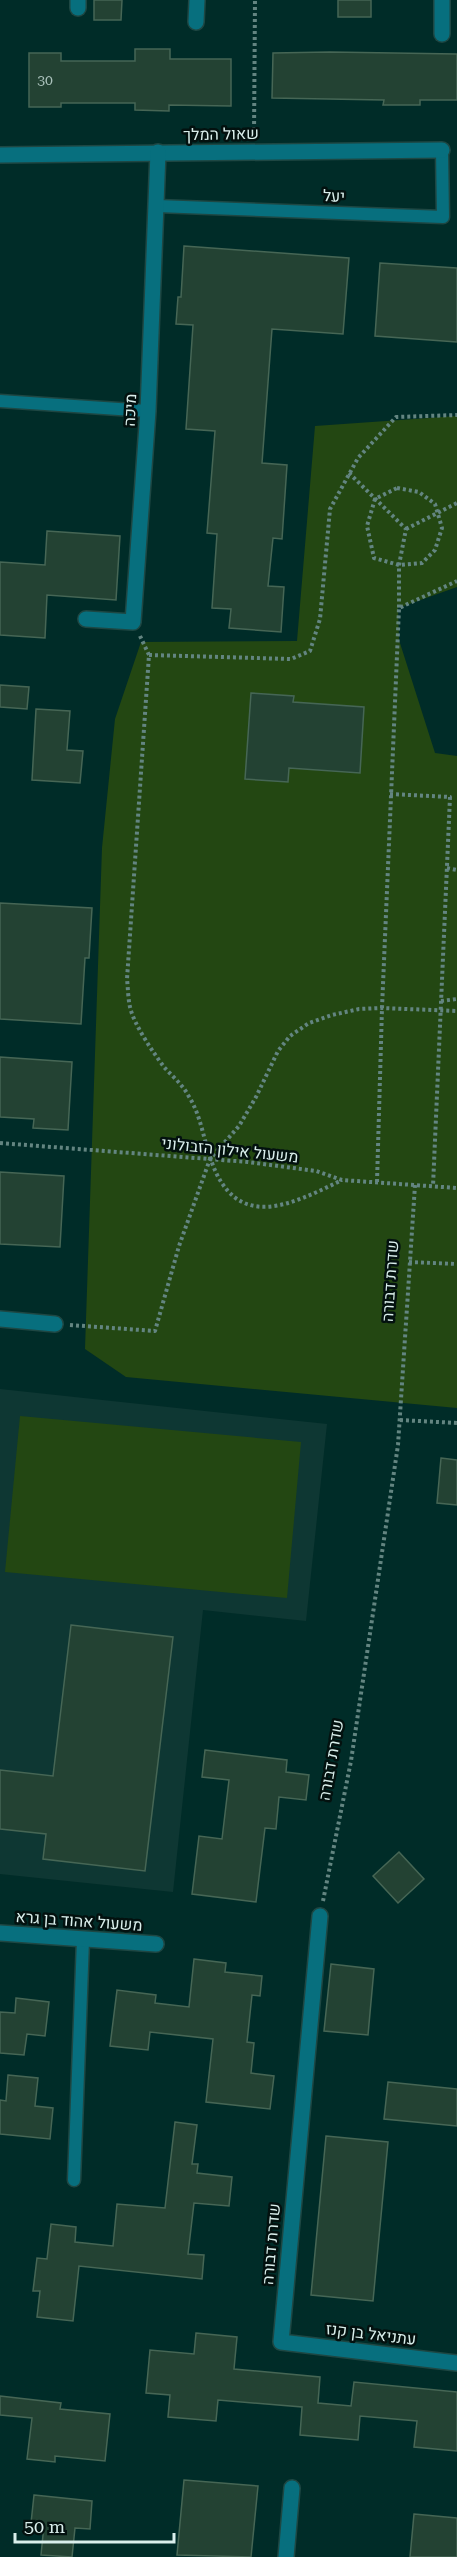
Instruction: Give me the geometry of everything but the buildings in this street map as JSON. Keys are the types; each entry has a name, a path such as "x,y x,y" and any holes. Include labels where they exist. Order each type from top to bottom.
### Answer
{"street":[{"path":"196,21 197,0"},
{"path":"442,0 442,34"},
{"name":"שאול המלך","path":"0,155 442,150"},
{"name":"מיכה","path":"133,622 148,411 158,153"},
{"path":"86,619 133,622"},
{"path":"0,1319 55,1324"},
{"name":"שדרת דבורה","path":"280,2342 320,1916"},
{"name":"משעול אהוד בן גרא","path":"0,1933 156,1944"},
{"name":"עתניאל בן קנז","path":"280,2342 457,2363"},
{"path":"286,2557 291,2488"}],"lane":[{"name":"יעל","path":"157,206 443,217 442,150"},
{"path":"0,401 148,411"},
{"path":"74,2180 83,1940"}],"path":[{"path":"254,151 255,0"},
{"path":"149,655 291,659 310,651 320,619 330,509 358,458 396,417 457,415"},
{"path":"349,473 406,529"},
{"path":"397,489 419,492 435,504 437,512 442,528 435,550 422,563 399,566 374,558 367,526 375,499 397,489"},
{"path":"406,529 457,503"},
{"path":"377,1182 399,566 406,529"},
{"path":"399,608 457,581"},
{"path":"133,622 149,655 128,980 130,1009 153,1052 188,1094 201,1121 210,1159 220,1182 229,1195 240,1202 256,1206 286,1203 310,1196 342,1180"},
{"path":"390,794 450,797 433,1186"},
{"path":"447,868 457,870"},
{"path":"441,1000 457,999"},
{"path":"55,1324 155,1331 179,1246 210,1159 239,1126 278,1051 290,1036 309,1023 332,1015 382,1008 457,1011"},
{"name":"משעול אילון הזבולוני","path":"0,1143 210,1159 316,1172 342,1180 457,1188"},
{"name":"שדרת דבורה","path":"320,1916 351,1761 400,1420 415,1185"},
{"path":"409,1262 457,1264"},
{"path":"400,1420 457,1423"}],"shaded area":[{"path":"0,1389 327,1424 306,1621 203,1610 173,1892 0,1874"}],"green space":[{"path":"457,416 457,587 398,608 399,640 435,753 457,756 457,1408 126,1377 85,1349 102,848 115,719 141,642 297,641 315,426"},
{"path":"20,1416 301,1442 287,1598 5,1572"}]}
